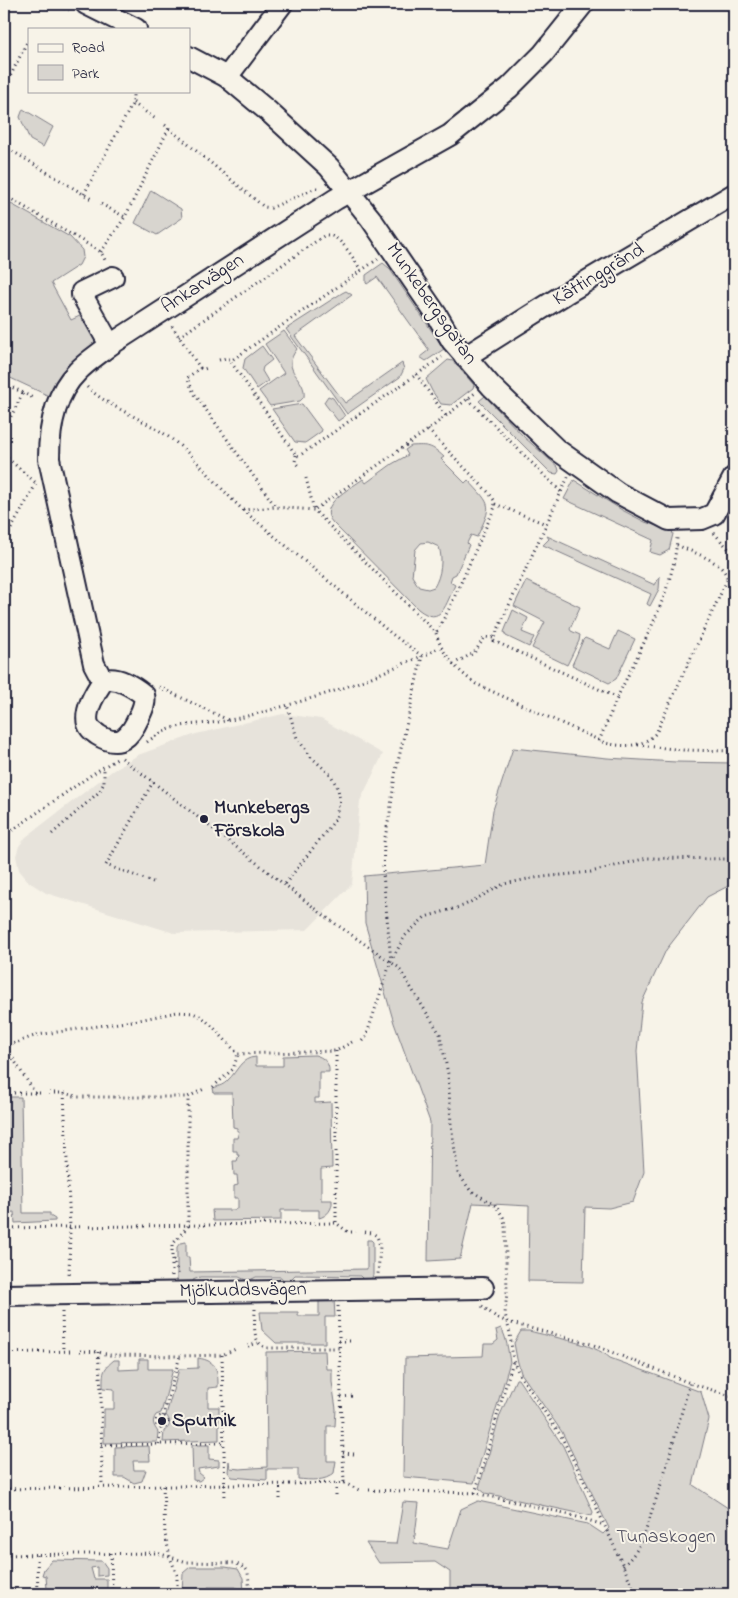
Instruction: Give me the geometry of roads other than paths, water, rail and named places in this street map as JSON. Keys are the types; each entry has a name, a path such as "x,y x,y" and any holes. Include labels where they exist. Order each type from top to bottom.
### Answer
{"street":[{"path":"86,4 134,28"},
{"path":"227,78 282,4"},
{"name":"Ankarvägen","path":"103,681 94,664 50,459 50,435 55,410 74,376 92,358 110,345 349,191 450,135 509,88 543,54 583,4"},
{"name":"Munkebergsgatan","path":"190,58 227,78 269,112 329,168 372,219 438,317 452,341 457,355 556,449 618,493 669,520 691,523 714,514 734,477"},
{"name":"Kättinggränd","path":"457,355 565,294 734,194"},
{"path":"110,345 82,292 112,277"},
{"name":"Mjölkuddsvägen","path":"4,1295 482,1288"}],"place":[{"name":"Munkebergs Förskola","path":"204,819"},
{"name":"Sputnik","path":"162,1421"}],"park label":[{"name":"Tunaskogen","path":"666,1537"}]}
